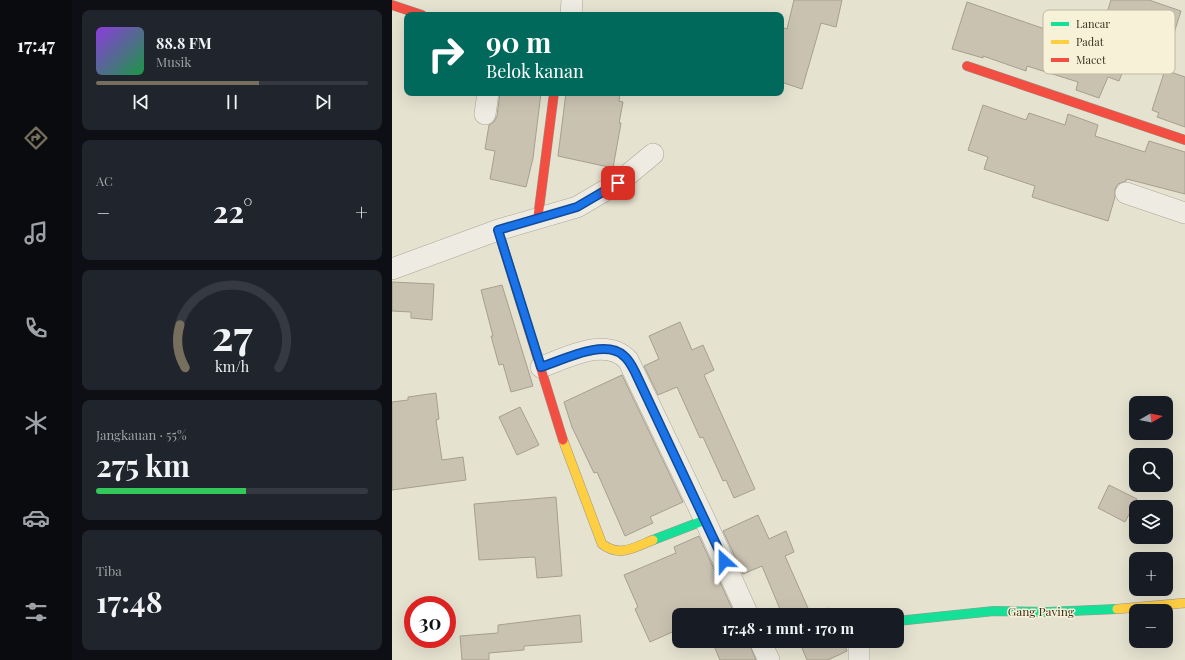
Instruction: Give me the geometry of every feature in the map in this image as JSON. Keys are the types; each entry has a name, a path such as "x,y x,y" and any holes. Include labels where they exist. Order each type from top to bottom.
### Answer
{"street":[{"path":"571,12 572,0"},
{"path":"392,5 413,12"},
{"path":"967,66 1185,140"},
{"path":"485,114 488,96"},
{"path":"538,217 554,96"},
{"path":"392,269 498,230 538,217 577,207 618,183 653,154"},
{"path":"1126,193 1185,213"},
{"path":"498,230 559,429 600,540 605,547 615,552 624,551 705,520"},
{"path":"541,367 600,349 610,349 624,356 635,372 745,608"},
{"name":"Gang Paving","path":"904,620 994,611 1055,612 1145,608 1185,603"},
{"path":"763,648 769,660"},
{"path":"858,660 859,648"}],"building":[{"path":"794,0 842,0 836,27 821,23 802,89 784,83 784,28 787,29"},
{"path":"1111,0 1149,0 1181,11 1175,30 1175,10 1108,10"},
{"path":"967,2 1043,28 1043,71 1027,66 1026,71 983,56 983,58 952,49"},
{"path":"1052,74 1122,74 1119,81 1108,77 1099,98 1076,90 1078,82"},
{"path":"1164,74 1175,74 1185,77 1185,127 1157,117 1159,113 1152,110"},
{"path":"500,96 541,96 533,158 526,187 490,179 495,151 485,149 489,125 494,122 497,116"},
{"path":"566,96 620,96 619,101 623,102 613,168 558,156"},
{"path":"983,105 1026,120 1029,113 1065,125 1068,114 1098,125 1095,136 1145,152 1149,141 1185,152 1185,194 1127,179 1126,181 1118,184 1115,189 1115,197 1108,221 1032,197 1035,186 984,169 988,157 968,150"},
{"path":"392,282 434,284 432,320 411,318 411,312 392,311"},
{"path":"502,285 533,386 511,392 503,364 499,365 481,290"},
{"path":"680,322 692,350 703,345 714,370 704,375 755,489 734,498 726,480 723,481 703,437 700,438 677,387 658,395 644,366 659,359 649,336"},
{"path":"622,375 683,502 650,517 653,523 625,536 597,472 594,473 572,427 564,402"},
{"path":"436,393 439,419 436,420 442,460 463,457 466,480 392,490 392,402 408,400 408,397"},
{"path":"520,407 539,445 517,455 499,417"},
{"path":"1109,485 1137,499 1129,500 1129,514 1125,522 1098,508"},
{"path":"556,497 562,576 537,578 535,557 479,560 474,504"},
{"path":"758,515 769,539 786,531 794,552 785,556 808,608 780,608 762,566 743,574 723,531"},
{"path":"699,536 732,608 672,608 672,632 650,642 635,609 638,607 624,575 676,553 674,547"},
{"path":"580,615 582,642 524,646 524,650 489,653 489,660 462,660 460,636 498,633 498,625"},
{"path":"715,648 751,648 756,660 720,660"},
{"path":"802,648 846,648 847,651 828,660 807,660"}],"traffic: fast":[{"path":"653,540 705,520"},
{"path":"904,620 994,611 1048,612 1117,609"}],"traffic: slow":[{"path":"563,440 602,544 609,548 621,551 634,548 653,540"},
{"path":"1117,609 1185,603"}],"traffic: jam":[{"path":"392,5 413,12"},
{"path":"967,66 1185,140"},
{"path":"538,217 554,96"},
{"path":"498,230 563,440"}],"route":[{"path":"618,183 577,207 538,217 498,230 516,292 541,367 583,353 604,348 616,351 628,360 724,561"}]}
